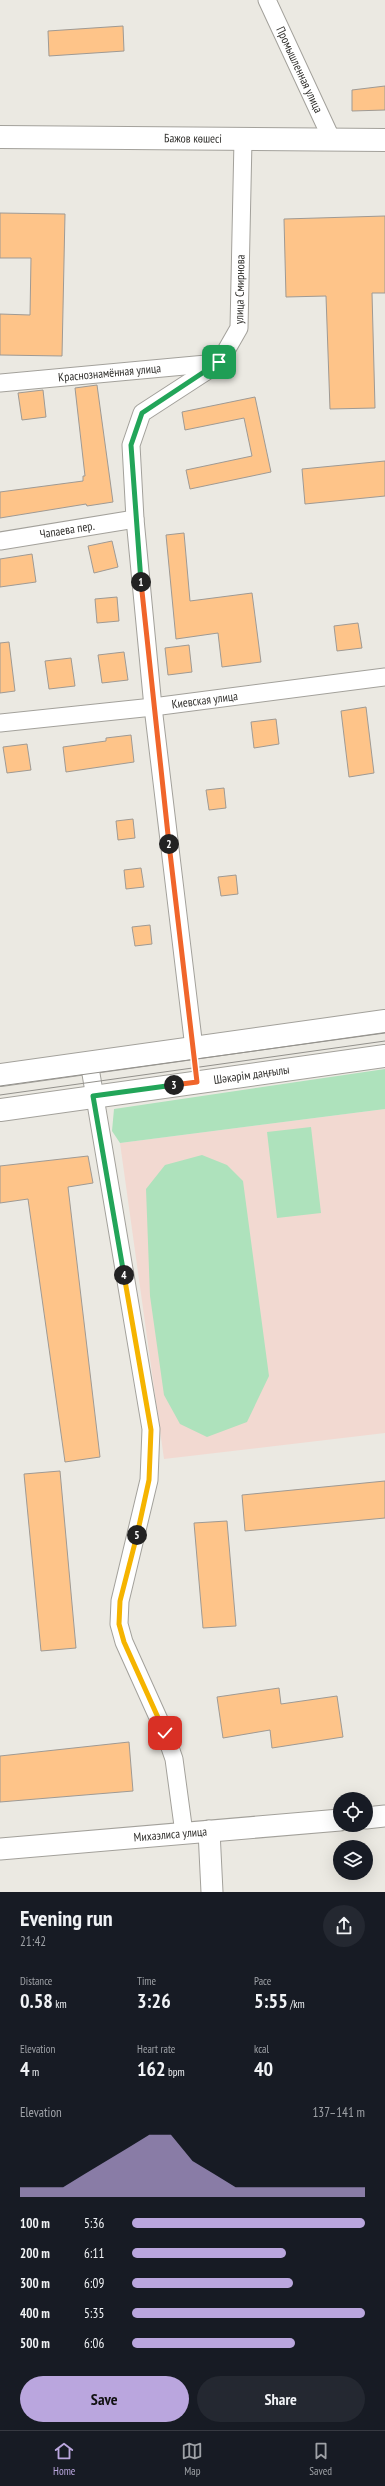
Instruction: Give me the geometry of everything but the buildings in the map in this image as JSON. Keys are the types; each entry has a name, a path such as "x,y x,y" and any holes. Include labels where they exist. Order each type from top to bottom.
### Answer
{"main road":[{"name":"Бажов көшесі","path":"0,137 385,140"},
{"path":"0,1075 385,1021"},
{"name":"улица Смирнова","path":"194,1048 197,1082"},
{"name":"Шәкәрім даңғылы","path":"0,1110 385,1056"}],"street":[{"name":"Промышленная улица","path":"267,0 332,140"},
{"name":"улица Смирнова","path":"194,1048 153,707 134,519 131,445 142,413 219,362 239,328 243,140"},
{"name":"Краснознамённая улица","path":"0,383 219,362"},
{"name":"Чапаева пер.","path":"0,541 134,519"},
{"name":"Киевская улица","path":"0,723 153,707 385,677"},
{"path":"89,1062 93,1096 151,1430 149,1480 120,1601 119,1624 124,1642 165,1733 174,1759 184,1833"},
{"path":"373,1817 385,1816"},
{"name":"Михаэлиса улица","path":"0,1849 333,1821"},
{"path":"209,1831 212,1892"}],"shaded area":[{"path":"385,1109 385,1433 164,1459 120,1143"}],"green space":[{"path":"385,1069 385,1109 120,1143 112,1131 114,1109"},
{"path":"311,1127 321,1213 277,1218 267,1132"},
{"path":"202,1155 227,1165 243,1181 269,1376 247,1422 207,1437 180,1424 164,1395 150,1296 146,1189 165,1165"}],"tram line":[{"path":"0,1086 385,1033"},
{"path":"0,1095 385,1041"}],"route":[{"path":"165,1733 124,1642 119,1624 120,1601 124,1581 138,1532 149,1480 152,1455 151,1430 93,1096 197,1082 153,707 134,519 131,445 142,413 219,362"}]}
